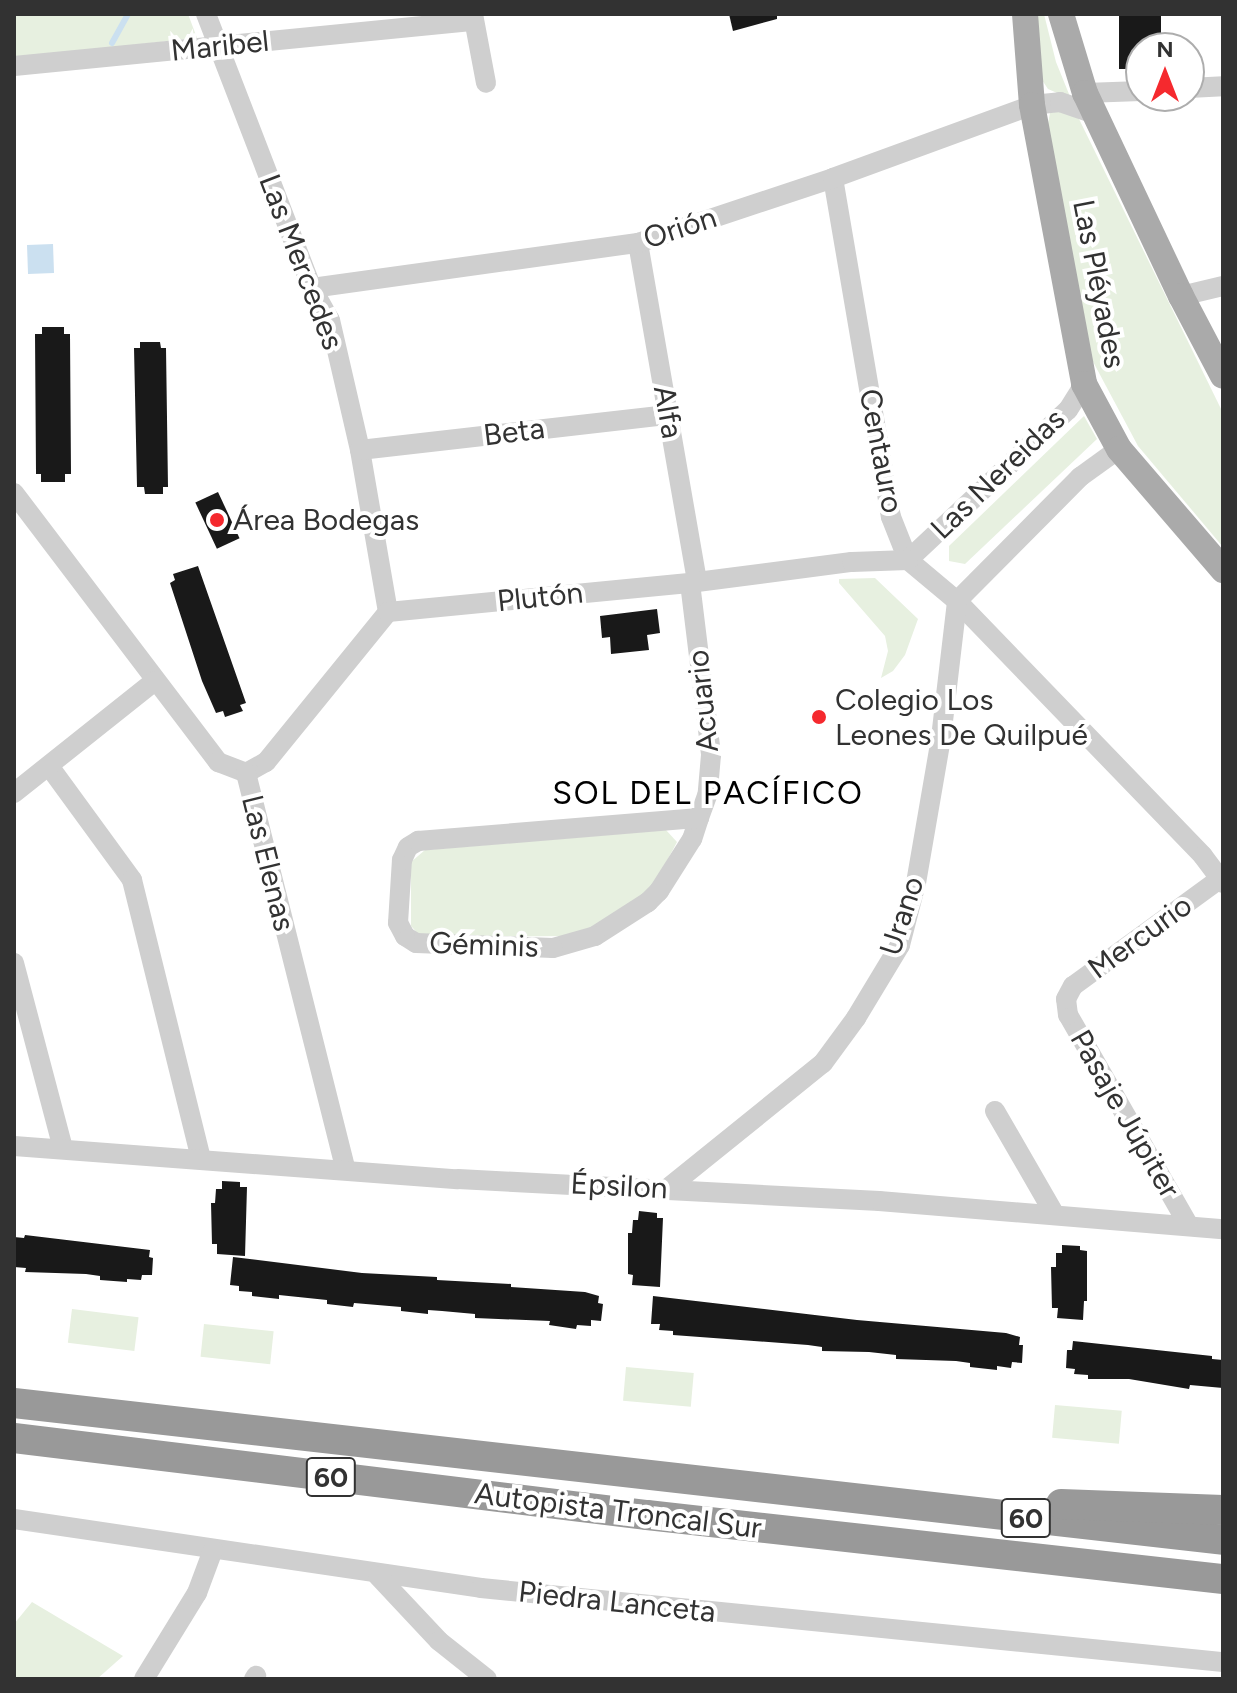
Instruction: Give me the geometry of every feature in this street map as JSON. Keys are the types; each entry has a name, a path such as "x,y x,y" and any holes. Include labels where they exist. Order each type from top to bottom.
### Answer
{"highway":[{"name":"Autopista Troncal Sur","path":"14,1403 1223,1540"},
{"name":"Autopista Troncal Sur","path":"14,1438 662,1517 1223,1579"},
{"path":"829,1495 1223,1510"}],"main road":[{"name":"Las Pléyades","path":"1025,14 1032,105 1084,384 1119,449 1219,563"},
{"path":"1061,14 1090,104 1181,296 1223,376"}],"street":[{"name":"Las Mercedes","path":"206,14 312,288 330,320 360,450 388,612"},
{"name":"Maribel","path":"14,66 474,17"},
{"path":"474,17 486,83"},
{"path":"1032,105 1060,102 1090,104 1125,95"},
{"name":"Orión","path":"312,288 638,243 833,178 1032,105"},
{"name":"Centauro","path":"833,178 891,517 908,560 957,601 1203,856 1222,881"},
{"name":"Alfa","path":"638,243 693,582"},
{"path":"1181,296 1223,286"},
{"name":"Las Nereidas","path":"908,560 1068,410 1084,384"},
{"name":"Beta","path":"360,450 668,415"},
{"name":"Las Nereidas","path":"957,601 1080,477 1119,449"},
{"name":"Las Elenas","path":"14,493 21,516 218,762 246,773 346,1170"},
{"name":"Plutón","path":"388,612 693,582 852,562 908,560"},
{"name":"Acuario","path":"693,582 711,755 708,793 699,818"},
{"name":"Urano","path":"668,1188 823,1063 856,1018 900,945 916,883 941,738 957,601"},
{"path":"246,773 266,762 388,612"},
{"path":"14,793 155,681"},
{"path":"49,766 132,880 201,1159"},
{"name":"Géminis","path":"699,818 682,859 659,891 622,920 581,942 553,948 416,943 405,936 398,923 402,860 408,847 418,841 699,818"},
{"name":"Mercurio","path":"1066,999 1073,986 1222,881"},
{"path":"14,963 63,1149"},
{"name":"Pasaje Júpiter","path":"1066,999 1068,1015 1189,1226"},
{"path":"995,1111 1055,1215"},
{"name":"Épsilon","path":"14,1146 346,1170 668,1188 1223,1229"},
{"name":"Piedra Lanceta","path":"14,1519 378,1576 1223,1662"},
{"path":"144,1679 197,1593 213,1550"},
{"path":"378,1576 439,1641 487,1679"}],"green space":[{"path":"14,14 188,14 197,38 14,58"},
{"path":"1037,14 1044,14 1056,62 1071,99 1048,89 1042,80"},
{"path":"1064,110 1079,119 1223,413 1223,547 1138,446 1090,356 1048,124 1050,113"},
{"path":"1084,416 1097,439 965,564 949,561 949,546"},
{"path":"875,578 918,619 905,655 893,671 881,678 888,651 885,636 839,583 839,579"},
{"path":"666,830 677,842 654,885 615,916 571,936 421,937 411,926 411,862 425,850"},
{"path":"72,1309 139,1317 134,1351 68,1343"},
{"path":"204,1324 274,1331 270,1364 201,1357"},
{"path":"626,1367 694,1373 691,1407 623,1401"},
{"path":"1055,1405 1122,1411 1119,1444 1052,1438"},
{"path":"32,1602 123,1656 97,1679 14,1679 14,1624"}],"water":[{"path":"53,244 54,273 28,274 27,245"}],"building":[{"path":"729,14 777,14 777,19 733,31"},
{"path":"1119,14 1161,14 1161,32 1125,32 1125,69 1119,69"},
{"path":"42,327 64,327 64,334 70,334 71,474 65,474 65,482 41,482 41,474 36,474 35,334 42,334"},
{"path":"140,342 160,342 161,348 166,348 168,487 163,487 163,494 145,494 144,487 137,487 134,348 140,348"},
{"name":"Área Bodegas","path":"218,492 240,538 217,549 195,503"},
{"path":"198,566 246,703 240,705 243,711 225,717 223,711 216,713 202,681 170,583 175,580 173,574"},
{"path":"657,609 660,633 647,635 649,650 611,654 610,637 602,638 600,616"},
{"path":"222,1181 240,1182 240,1187 247,1187 245,1256 217,1254 217,1244 212,1244 211,1203 215,1203 216,1189 222,1189"},
{"path":"639,1211 657,1213 657,1218 663,1218 660,1287 632,1285 633,1275 628,1274 628,1233 632,1233 633,1220 638,1220"},
{"path":"25,1235 150,1250 152,1275 142,1275 141,1280 127,1279 127,1282 100,1280 100,1276 86,1274 25,1272 26,1268 14,1267 14,1237 24,1238"},
{"path":"1062,1245 1080,1246 1080,1250 1087,1251 1087,1301 1084,1301 1083,1320 1057,1318 1058,1308 1052,1308 1051,1267 1056,1267 1056,1253 1062,1253"},
{"path":"233,1257 362,1273 585,1292 599,1296 598,1303 603,1304 601,1321 591,1320 591,1326 577,1325 576,1329 549,1325 550,1321 475,1318 475,1314 428,1310 428,1314 401,1311 401,1307 354,1303 353,1307 327,1304 327,1300 279,1295 279,1299 252,1296 252,1292 239,1291 239,1286 230,1285"},
{"path":"653,1296 857,1320 1006,1333 1020,1337 1022,1363 1012,1362 1011,1368 997,1366 997,1370 970,1367 970,1363 956,1361 896,1359 896,1355 869,1352 822,1351 822,1347 808,1345 673,1335 673,1331 659,1330 660,1324 651,1324"},
{"path":"1073,1341 1212,1356 1212,1359 1223,1360 1223,1388 1190,1385 1189,1389 1129,1379 1088,1379 1088,1375 1074,1374 1075,1369 1066,1368 1067,1350 1072,1350"}],"waterway":[{"path":"112,43 128,14"}],"place":[{"name":"Área Bodegas","path":"217,520"},
{"name":"Colegio Los Leones De Quilpué","path":"819,717"}],"district":[{"name":"SOL DEL PACÍFICO","path":"708,793"}]}
